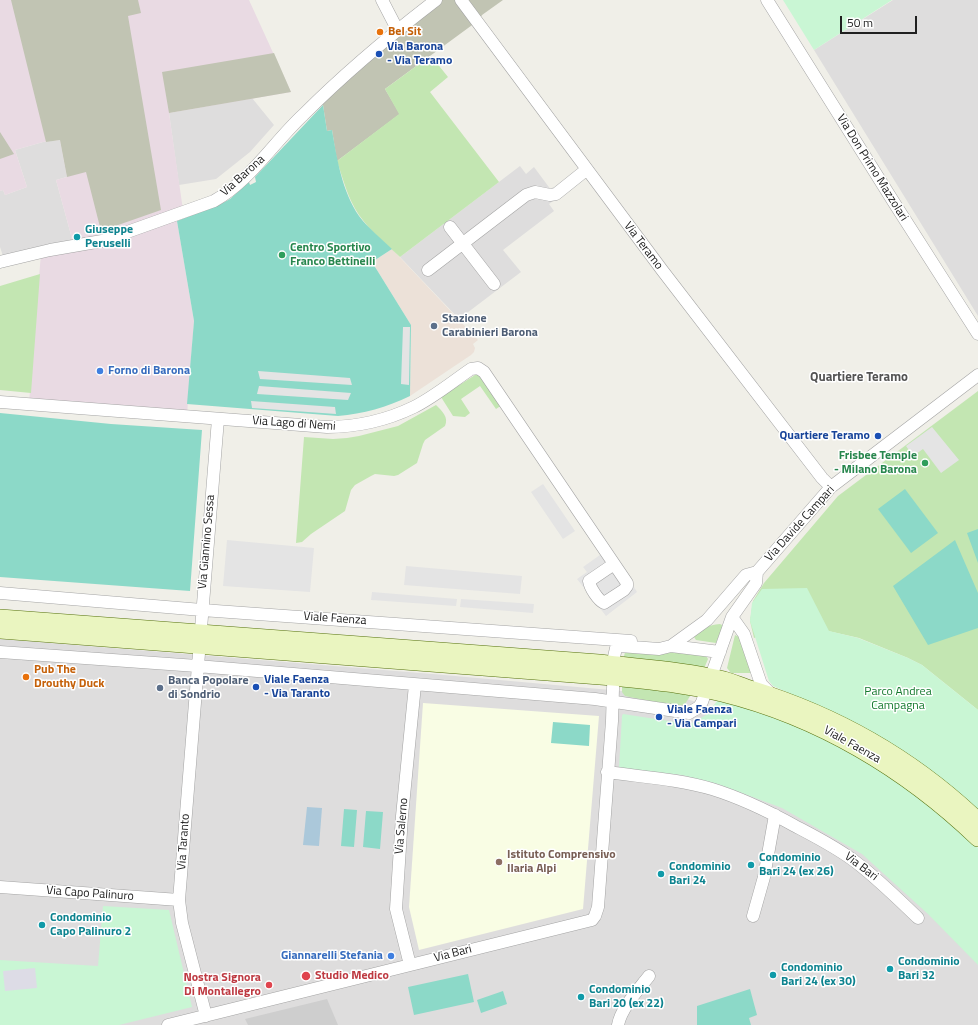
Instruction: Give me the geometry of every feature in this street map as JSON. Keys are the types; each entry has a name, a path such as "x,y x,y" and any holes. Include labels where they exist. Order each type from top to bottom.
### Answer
{"street":[{"path":"382,0 398,29"},
{"name":"Via Barona","path":"0,262 50,250 102,241 214,201 227,194 302,116 360,61 436,0"},
{"name":"Via Teramo","path":"461,0 586,170 710,334 822,478 831,487"},
{"name":"Via Don Primo Mazzolari","path":"767,0 978,334"},
{"path":"428,270 526,195 535,192 550,195 556,194 586,170"},
{"path":"450,227 494,284"},
{"name":"Via Lago di Nemi","path":"0,402 343,427 395,414 414,407 471,369 478,368 484,372 614,564"},
{"name":"Via Davide Campari","path":"670,646 706,620 746,575 757,572 831,487 978,375"},
{"name":"Via Giannino Sessa","path":"197,666 218,419"},
{"name":"Via Davide Campari","path":"732,617 756,583 757,572"},
{"name":"Viale Faenza","path":"0,593 202,610 660,643 670,646 720,652"},
{"path":"0,652 197,666 612,702 689,713 699,707 732,617 706,620"},
{"name":"Viale Faenza","path":"732,617 744,634 761,684 768,692 778,698"},
{"name":"Viale Faenza","path":"0,618 199,639 614,671 658,682 708,683 725,680 810,710 841,724 884,748 910,766 946,793 978,821"},
{"name":"Viale Faenza","path":"0,630 199,639"},
{"name":"Viale Faenza","path":"612,702 616,648 620,646 659,649 670,646"},
{"name":"Via Taranto","path":"197,666 179,900 182,923 206,1016"},
{"name":"Viale Faenza","path":"708,683 734,696 777,710 844,739 877,758 922,789 978,838"},
{"name":"Via Salerno","path":"410,965 396,909 402,816 415,685"},
{"name":"Via Bari","path":"168,1025 589,921 594,918 598,907 612,702"},
{"name":"Via Bari","path":"607,772 680,781 711,788 734,796 775,815 819,838 856,862 887,888 918,918"},
{"path":"753,916 764,877 775,815"},
{"name":"Via Capo Palinuro","path":"0,888 179,900"},
{"path":"618,1025 619,1019 649,976"}],"shaded area":[{"path":"0,0 249,0 291,92 169,113 183,210 72,245 71,235 56,180 67,177 60,140 43,142 15,150 27,187 5,195 3,190 0,191"},
{"path":"11,0 138,0 141,13 128,16 161,210 101,231 86,172 67,177 60,140 46,142"},
{"path":"437,0 503,0 482,15 479,20 385,89 400,114 337,161 332,130 327,131 323,105 320,98"},
{"path":"893,0 978,0 978,316 814,50"},
{"path":"274,53 291,92 169,113 162,72"},
{"path":"252,98 274,125 250,152 216,179 179,185 169,113"},
{"name":"Centro Sportivo Franco Bettinelli","path":"323,105 327,131 332,130 341,174 348,196 359,216 366,225 392,249 372,262 411,325 410,396 357,414 338,416 187,404 194,321 177,221 221,204 230,199 249,182 250,185 256,182 255,177"},
{"path":"0,132 14,154 0,159"},
{"path":"60,140 67,177 56,180 71,235 72,245 4,259 0,247 0,191 3,190 5,195 27,187 15,150 43,142"},
{"path":"520,166 526,174 534,167 557,198 549,204 554,211 503,250 521,272 459,319 400,257"},
{"path":"176,215 194,321 187,415 29,403 41,253"},
{"path":"392,249 478,340 473,344 475,348 471,355 410,396 411,325 372,262"},
{"path":"403,327 410,327 409,385 401,384"},
{"path":"258,371 350,378 352,385 260,379"},
{"path":"259,386 351,393 348,400 257,394"},
{"path":"251,401 335,407 336,414 252,408"},
{"path":"0,413 111,424 202,430 190,591 0,577"},
{"path":"932,427 959,460 941,473 923,449 913,456 906,446"},
{"path":"543,484 575,531 563,539 531,492"},
{"path":"905,489 938,533 911,553 878,509"},
{"path":"978,529 978,563 967,533"},
{"path":"227,540 314,548 310,592 223,586"},
{"path":"955,540 978,593 978,628 928,645 893,586"},
{"path":"613,553 637,592 606,616 577,579 587,572 583,567 600,555 604,560"},
{"path":"406,566 522,576 520,594 404,585"},
{"path":"372,592 457,599 456,606 371,600"},
{"path":"461,599 534,604 533,613 460,607"},
{"path":"0,639 433,674 677,696 766,724 978,875 978,1025 0,1025"},
{"name":"Istituto Comprensivo Ilaria Alpi","path":"423,703 599,716 583,909 419,950 409,907"},
{"path":"553,722 590,725 589,746 551,743"},
{"path":"307,807 322,808 319,846 303,845"},
{"path":"344,809 357,810 354,847 341,846"},
{"path":"366,811 383,812 380,849 363,847"},
{"path":"35,968 37,988 5,991 3,971"},
{"path":"468,974 474,1002 414,1015 408,987"},
{"path":"750,989 757,1015 749,1018 751,1025 697,1025 697,1006"},
{"path":"503,991 507,1004 481,1013 477,1000"},
{"path":"327,999 338,1025 248,1025 245,1019"}],"green space":[{"path":"783,0 892,0 814,50"},
{"path":"426,59 432,66 436,62 448,77 430,92 499,182 400,257 373,232 355,209 337,161 399,114 385,89"},
{"path":"40,274 31,393 0,390 0,286"},
{"path":"475,375 481,375 502,405 496,409 480,386 461,399 470,413 465,417 453,416 441,397"},
{"path":"978,391 978,710 922,665 859,638 797,624 754,638 750,621 753,601 764,583 838,496"},
{"path":"436,405 443,412 446,423 445,426 425,440 417,463 398,475 375,474 355,485 351,490 345,511 311,534 302,542 296,543 304,437 333,439 359,436 398,426"},
{"name":"Parco Andrea Campagna","path":"807,588 829,631 858,638 922,665 978,710 978,810 967,799 913,757 860,725 773,686 769,681 750,621 752,603 762,589"},
{"path":"712,625 722,625 722,628 716,643 696,640 694,637"},
{"path":"735,635 739,637 751,673 731,673 727,668"},
{"path":"629,648 705,654 708,659 703,671 623,661 625,652"},
{"path":"622,683 692,693 685,704 678,707 625,696 622,692"},
{"path":"717,701 742,706 810,731 900,781 966,836 978,848 978,965 928,914 862,854 782,808 718,784 682,775 619,768 623,714 682,723 692,723 706,715"},
{"path":"103,906 169,910 192,1007 119,1025 0,1025 0,960 98,966"}],"place":[{"name":"Bel Sit","path":"380,32"},
{"name":"Via Barona - Via Teramo","path":"379,54"},
{"name":"Giuseppe Peruselli","path":"77,237"},
{"name":"Centro Sportivo Franco Bettinelli","path":"282,255"},
{"name":"Stazione Carabinieri Barona","path":"434,326"},
{"name":"Forno di Barona","path":"100,371"},
{"name":"Quartiere Teramo","path":"878,436"},
{"name":"Frisbee Temple - Milano Barona","path":"925,463"},
{"name":"Pub The Drouthy Duck","path":"26,677"},
{"name":"Viale Faenza - Via Taranto","path":"256,687"},
{"name":"Banca Popolare di Sondrio","path":"160,688"},
{"name":"Viale Faenza - Via Campari","path":"659,717"},
{"name":"Istituto Comprensivo Ilaria Alpi","path":"499,862"},
{"name":"Condominio Bari 24 (ex 26)","path":"751,865"},
{"name":"Condominio Bari 24","path":"661,874"},
{"name":"Condominio Capo Palinuro 2","path":"42,925"},
{"name":"Giannarelli Stefania","path":"391,956"},
{"name":"Condominio Bari 32","path":"890,969"},
{"name":"Condominio Bari 24 (ex 30)","path":"773,975"},
{"name":"Studio Medico","path":"306,976"},
{"name":"Nostra Signora Di Montallegro","path":"269,985"},
{"name":"Condominio Bari 20 (ex 22)","path":"581,997"}],"district":[{"name":"Quartiere Teramo","path":"859,378"}]}
